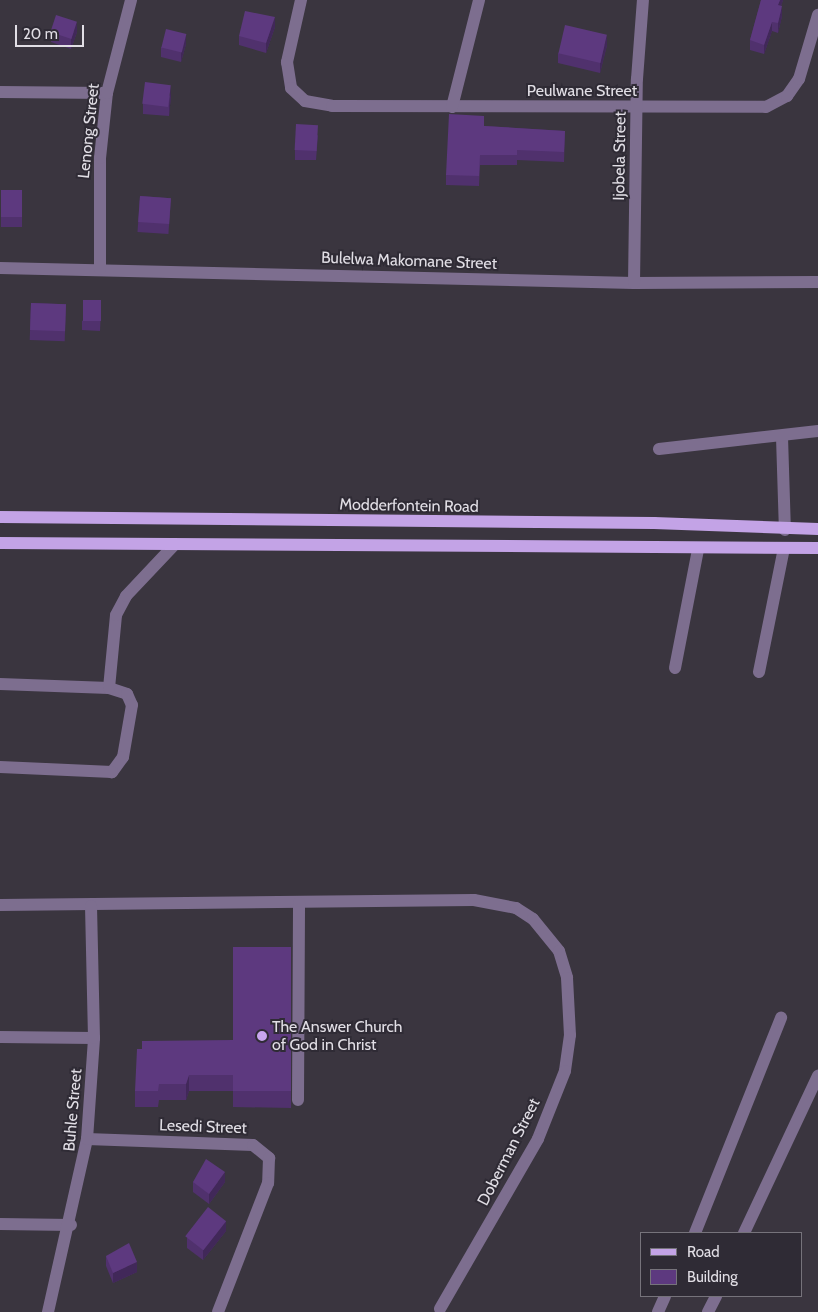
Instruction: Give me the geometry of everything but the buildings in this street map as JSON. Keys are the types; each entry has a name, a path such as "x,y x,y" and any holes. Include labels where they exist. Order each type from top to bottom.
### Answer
{"main road":[{"name":"Modderfontein Road","path":"0,517 654,523 785,530 818,529"},
{"path":"0,543 698,550 818,548"}],"street":[{"name":"Lenong Street","path":"100,269 100,158 107,93 131,0"},
{"name":"Peulwane Street","path":"301,0 289,46 291,88 316,104 452,107 766,107 787,96 799,79 818,15"},
{"path":"452,107 479,0"},
{"name":"Ijobela Street","path":"634,283 636,108 643,0"},
{"path":"0,92 107,93"},
{"name":"Bulelwa Makomane Street","path":"0,268 634,283 818,282"},
{"path":"660,449 782,437 818,431"},
{"path":"782,437 785,530"},
{"path":"109,688 116,615 126,596 174,545"},
{"path":"759,672 784,548"},
{"path":"675,668 698,550"},
{"path":"0,684 109,688 128,694 132,705 117,769 106,773 0,767"},
{"name":"Doberman Street","path":"299,903 474,900 516,908 533,918 559,951 567,978 570,1035 565,1071 538,1139 440,1308"},
{"path":"0,905 91,906 299,903 298,1100"},
{"name":"Buhle Street","path":"48,1312 71,1225 87,1139 94,1038 91,906"},
{"path":"695,1232 781,1018"},
{"path":"0,1037 94,1038"},
{"path":"744,1232 818,1076"},
{"name":"Lesedi Street","path":"87,1139 253,1145 269,1158 270,1177 218,1312"},
{"path":"0,1224 71,1225"},
{"path":"658,1312 666,1297"},
{"path":"708,1312 716,1297"}],"place":[{"name":"The Answer Church of God in Christ","path":"262,1036"}]}
